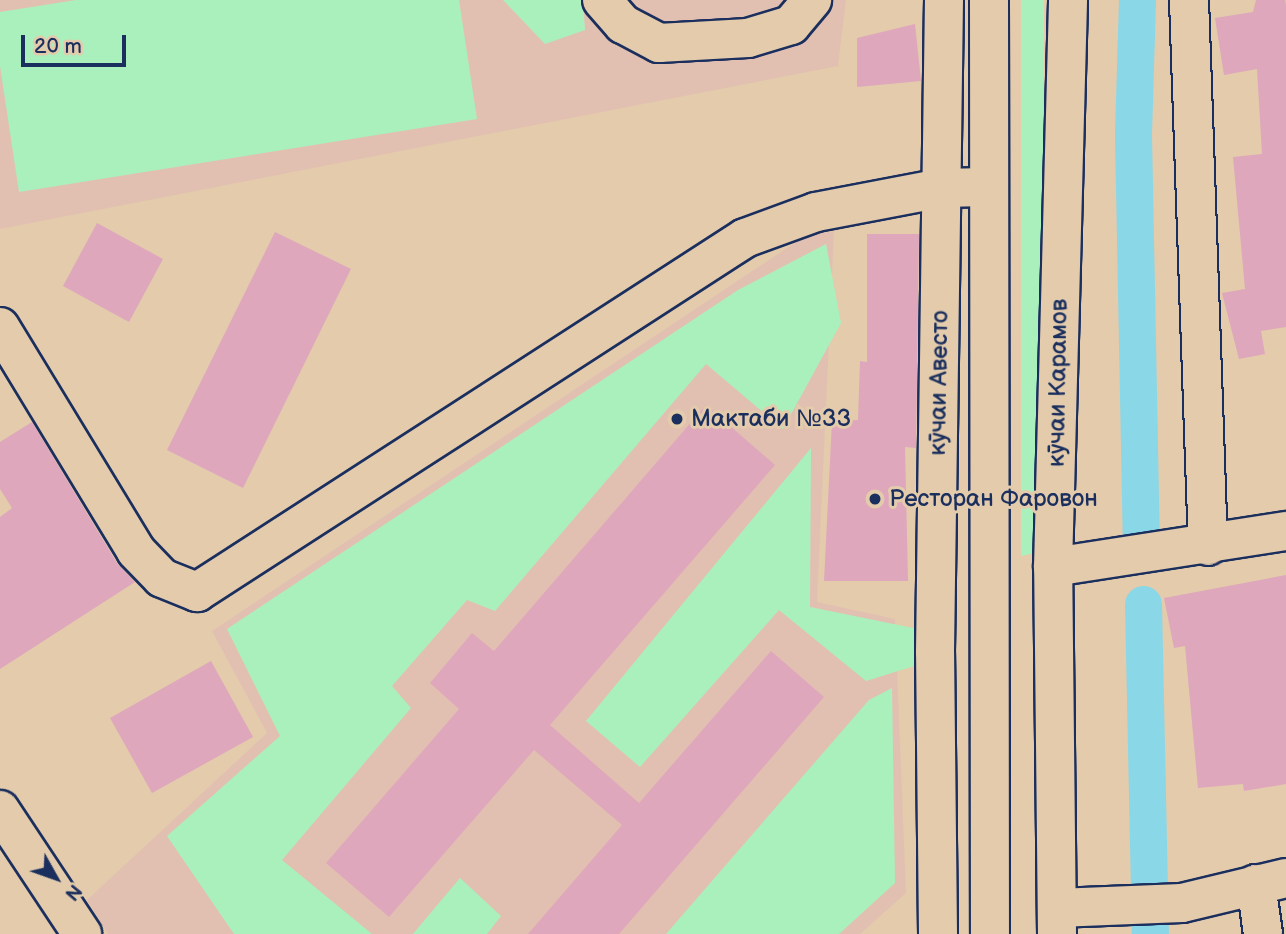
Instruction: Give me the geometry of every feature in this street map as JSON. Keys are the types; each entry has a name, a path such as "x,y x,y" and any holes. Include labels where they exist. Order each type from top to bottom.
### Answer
{"main road":[{"path":"602,0 623,24 659,43 748,38 791,24 812,0"},
{"name":"кӯчаи Авесто","path":"938,934 935,652 944,0"},
{"path":"989,0 986,187 990,934"},
{"name":"кӯчаи Карамов","path":"1057,921 1053,567 1068,0"},
{"path":"1189,0 1208,545"},
{"path":"0,327 136,551 162,578 197,592 745,238 817,212 942,188 986,187"},
{"path":"1053,567 1286,531"},
{"path":"0,810 82,934"},
{"path":"1057,921 1121,905 1182,903 1271,881 1263,934"}],"shaded area":[{"path":"0,0 846,0 838,66 0,229"},
{"name":"Мактаби №33","path":"834,231 817,602 895,619 906,893 860,934 108,934 87,900 267,733 212,631 805,236"}],"green space":[{"path":"76,0 459,0 477,119 19,192 0,66 0,12"},
{"path":"503,0 583,0 585,30 545,44"},
{"path":"1021,0 1044,0 1044,57 1039,552 1021,556"},
{"path":"826,244 841,323 783,429 706,364 495,611 467,600 392,686 411,708 282,860 372,934 234,934 167,836 280,736 227,629 738,290"},
{"path":"811,448 810,607 918,629 927,662 866,681 779,610 640,767 586,721"},
{"path":"892,688 895,883 839,934 666,934 869,700"},
{"path":"460,878 501,916 487,934 413,934"}],"building":[{"path":"1256,0 1285,0 1286,5 1286,327 1261,331 1265,354 1239,359 1222,293 1245,289 1233,157 1262,154 1257,69 1224,75 1215,18 1253,12"},
{"path":"915,24 921,81 857,87 857,38"},
{"path":"97,223 163,259 129,322 63,286"},
{"path":"275,232 351,269 243,488 167,450"},
{"path":"867,234 919,234 916,448 905,447 908,581 824,581 832,421 858,420 860,361 867,362"},
{"path":"706,405 775,465 550,725 639,803 771,651 824,697 619,934 528,934 622,825 534,750 389,917 326,863 459,709 430,683 472,633 494,651"},
{"path":"32,422 117,563 135,582 0,669 0,517 12,508 0,489 0,442"},
{"path":"1286,575 1286,784 1244,791 1243,784 1198,788 1185,646 1174,648 1164,598"},
{"path":"211,661 253,737 152,793 110,718"}],"waterway":[{"path":"1137,0 1133,134 1141,533"},
{"path":"1143,604 1150,934"}],"place":[{"name":"Мактаби №33","path":"677,419"},
{"name":"Ресторан Фаровон","path":"875,499"}]}
